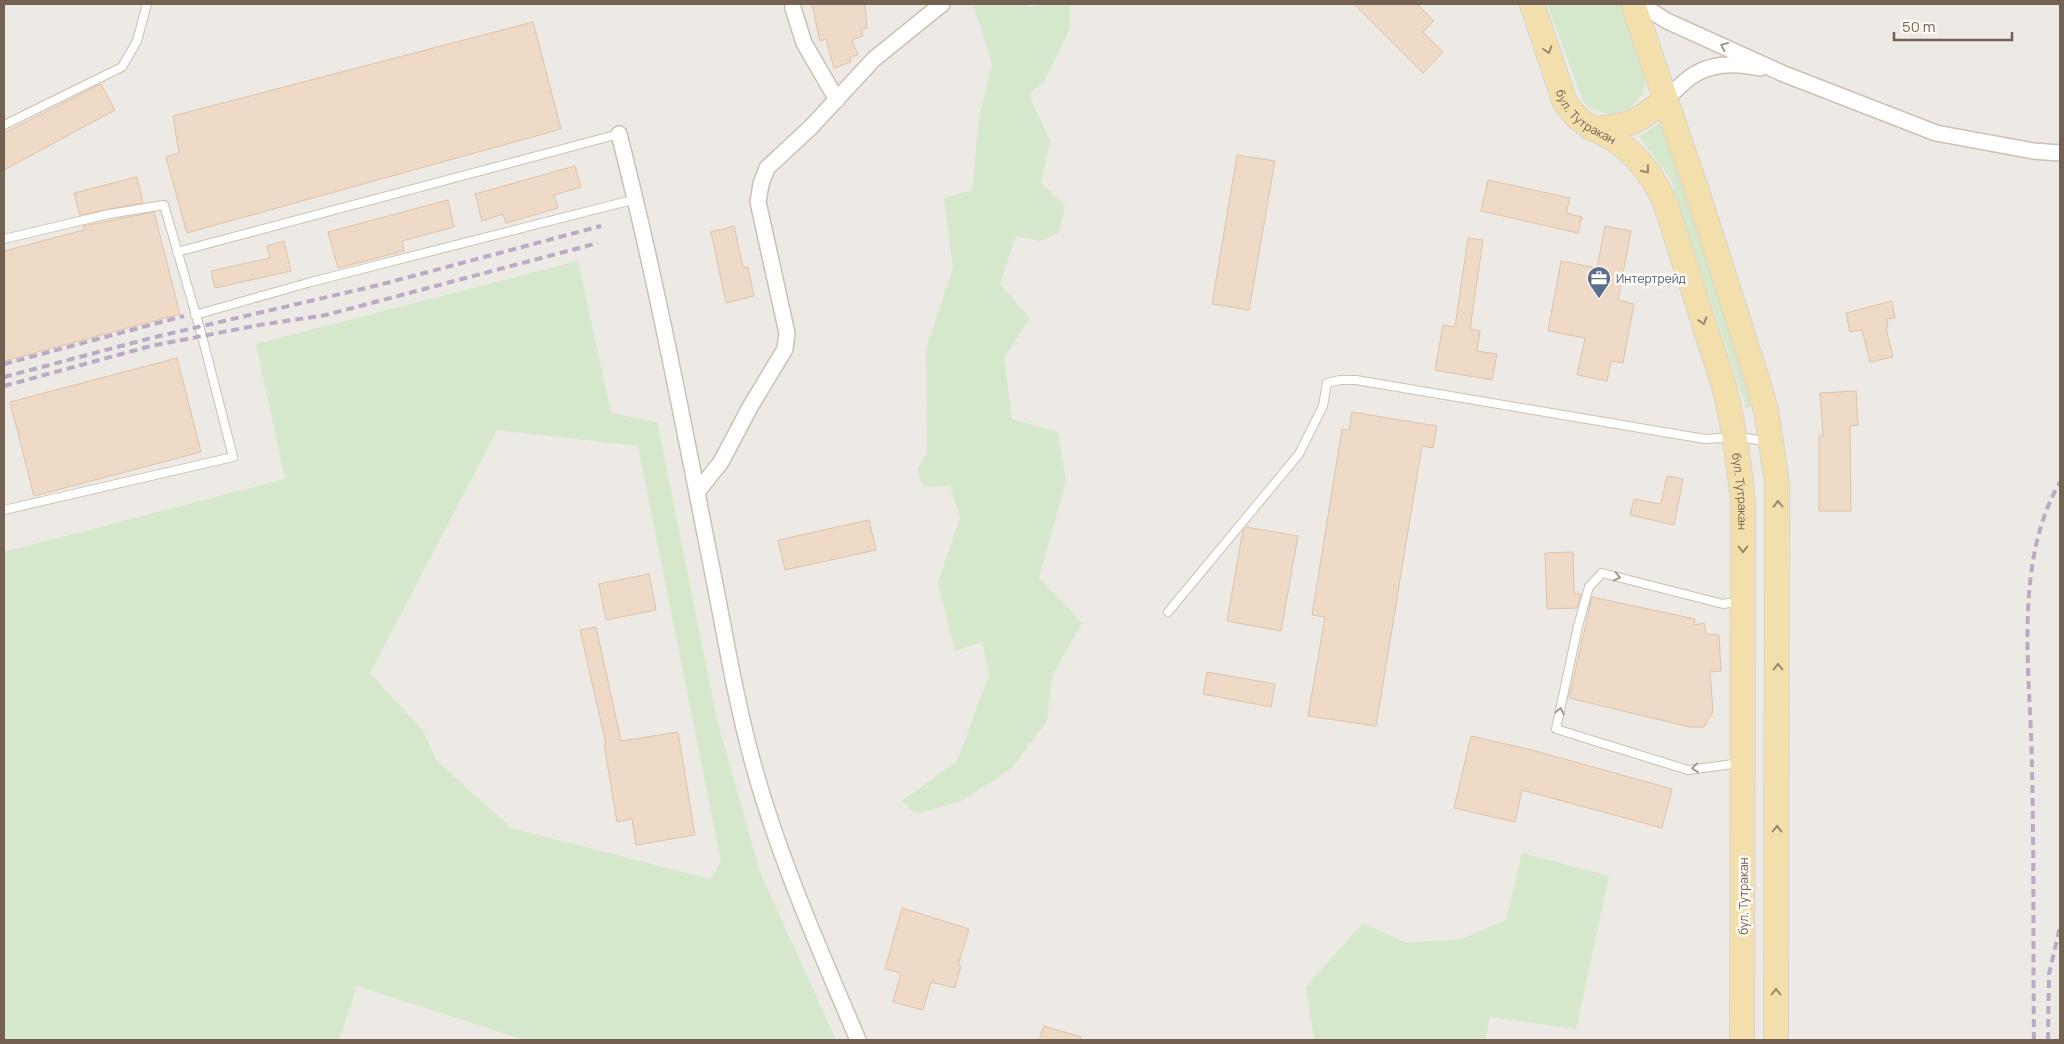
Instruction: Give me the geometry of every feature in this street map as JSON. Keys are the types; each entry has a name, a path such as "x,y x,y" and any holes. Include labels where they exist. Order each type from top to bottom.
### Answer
{"main road":[{"name":"бул. Тутракан","path":"1532,4 1564,100 1579,121 1624,146 1644,167 1658,188 1666,205 1724,386 1736,437 1743,503 1742,1040"},
{"path":"1633,4 1698,194 1757,379 1771,442 1777,482 1776,1040"},
{"path":"1592,129 1628,125 1666,99"}],"street":[{"path":"794,4 793,8 804,43 837,100"},
{"path":"697,492 721,462 750,407 785,349 787,334 758,202 766,168 811,127 874,59 942,4"},
{"path":"1640,4 1668,21 1784,74 1936,133 2033,151 2060,153"},
{"path":"1666,99 1692,76 1704,70 1725,64 1751,66 1784,74"},
{"path":"619,134 636,199 697,492 736,692 754,766 782,857 858,1040"}],"lane":[{"path":"4,125 122,67 137,41 147,4"},
{"path":"177,252 619,134"},
{"path":"195,315 311,282 636,199"},
{"path":"4,239 109,214 164,205 233,458 4,510"},
{"path":"1168,612 1299,454 1322,406 1327,383 1340,380 1356,380 1705,439 1736,437 1771,442"},
{"path":"1743,601 1723,604 1602,573 1589,587 1578,626 1556,729 1688,770 1743,763"}],"shaded area":[{"path":"4,4 2060,4 2060,1040 4,1040"}],"green space":[{"path":"973,4 1028,4 1029,7 1070,4 1070,28 1045,80 1029,95 1050,141 1041,183 1065,205 1059,233 1040,241 1016,236 1000,284 1030,318 1004,358 1012,419 1058,432 1066,481 1039,578 1082,623 1052,676 1047,721 1011,769 961,801 916,814 902,801 957,761 989,675 982,642 955,651 938,583 960,518 950,486 923,487 917,470 927,452 926,349 953,268 944,198 972,190 979,118 992,64"},
{"path":"1547,4 1622,4 1647,76 1642,95 1629,109 1610,114 1591,109 1584,103"},
{"path":"1659,123 1665,126 1752,397 1750,407 1746,408 1669,176 1639,137"},
{"path":"578,261 611,413 657,422 718,724 760,872 836,1040 524,1040 357,986 339,1040 4,1040 4,552 285,479 256,344","holes":["497,430 638,446 721,862 710,879 511,828 436,760 424,732 370,673"]},
{"path":"1522,853 1609,876 1576,1029 1490,1017 1485,1040 1314,1040 1306,987 1363,923 1406,943 1462,939 1506,920"}],"building":[{"path":"812,4 865,4 867,28 861,30 863,36 852,40 858,55 850,57 851,62 834,68 826,39 820,41"},
{"path":"1354,4 1417,4 1434,21 1423,32 1443,52 1423,73"},
{"path":"533,22 561,129 187,233 166,157 179,153 173,116"},
{"path":"101,84 115,110 4,170 4,133"},
{"path":"1237,155 1275,161 1249,310 1212,304"},
{"path":"575,166 581,187 554,195 558,208 506,223 503,214 482,221 475,194"},
{"path":"137,177 143,203 80,215 74,193"},
{"path":"1488,180 1570,198 1566,213 1582,217 1578,233 1481,211"},
{"path":"448,200 454,227 402,241 404,251 338,268 328,232"},
{"path":"154,212 180,314 4,361 4,251 84,230 83,226"},
{"path":"734,226 743,268 748,267 754,296 726,303 711,232"},
{"path":"1605,226 1631,231 1618,300 1634,304 1623,363 1611,361 1607,381 1577,375 1585,338 1548,331 1561,261 1597,268"},
{"path":"1468,238 1483,240 1470,329 1480,331 1477,351 1497,354 1492,380 1435,370 1443,325 1455,327"},
{"path":"284,241 291,271 215,288 211,271 270,258 267,246"},
{"path":"1892,301 1895,318 1887,319 1888,327 1886,328 1893,357 1870,362 1862,330 1850,332 1846,313"},
{"path":"177,358 201,452 34,496 10,402"},
{"path":"1856,391 1858,425 1850,426 1851,511 1819,511 1819,436 1823,436 1820,393"},
{"path":"1352,412 1437,426 1433,448 1422,446 1376,726 1308,716 1325,617 1312,615 1342,429 1349,430"},
{"path":"1667,476 1683,479 1674,525 1630,515 1634,499 1661,504"},
{"path":"869,520 876,550 785,570 778,540"},
{"path":"1246,527 1298,536 1281,631 1227,621 1243,530"},
{"path":"1573,552 1574,593 1581,594 1577,608 1547,609 1545,553"},
{"path":"649,574 656,610 606,620 599,584"},
{"path":"1592,597 1695,619 1694,625 1704,623 1706,634 1719,635 1721,671 1710,672 1713,712 1704,727 1690,727 1569,698"},
{"path":"596,627 621,741 678,732 695,835 636,845 632,819 617,822 604,744 606,744 580,630"},
{"path":"1207,672 1275,684 1271,707 1203,694"},
{"path":"1471,736 1532,750 1672,789 1662,828 1522,790 1515,822 1454,808"},
{"path":"902,908 969,929 958,965 961,966 955,988 931,982 923,1010 893,1002 901,973 885,969"},
{"path":"1044,1026 1081,1037 1080,1040 1039,1040"}],"railway":[{"path":"4,377 155,337 379,285 601,226"},
{"path":"4,386 151,346 259,325 326,315 598,243"},
{"path":"4,364 184,316"},
{"path":"2034,1040 2033,802 2028,622 2030,585 2035,549 2045,514 2060,482"},
{"path":"2048,1040 2049,974 2060,927"}],"place":[{"name":"Интертрейд","path":"1599,299"}]}
